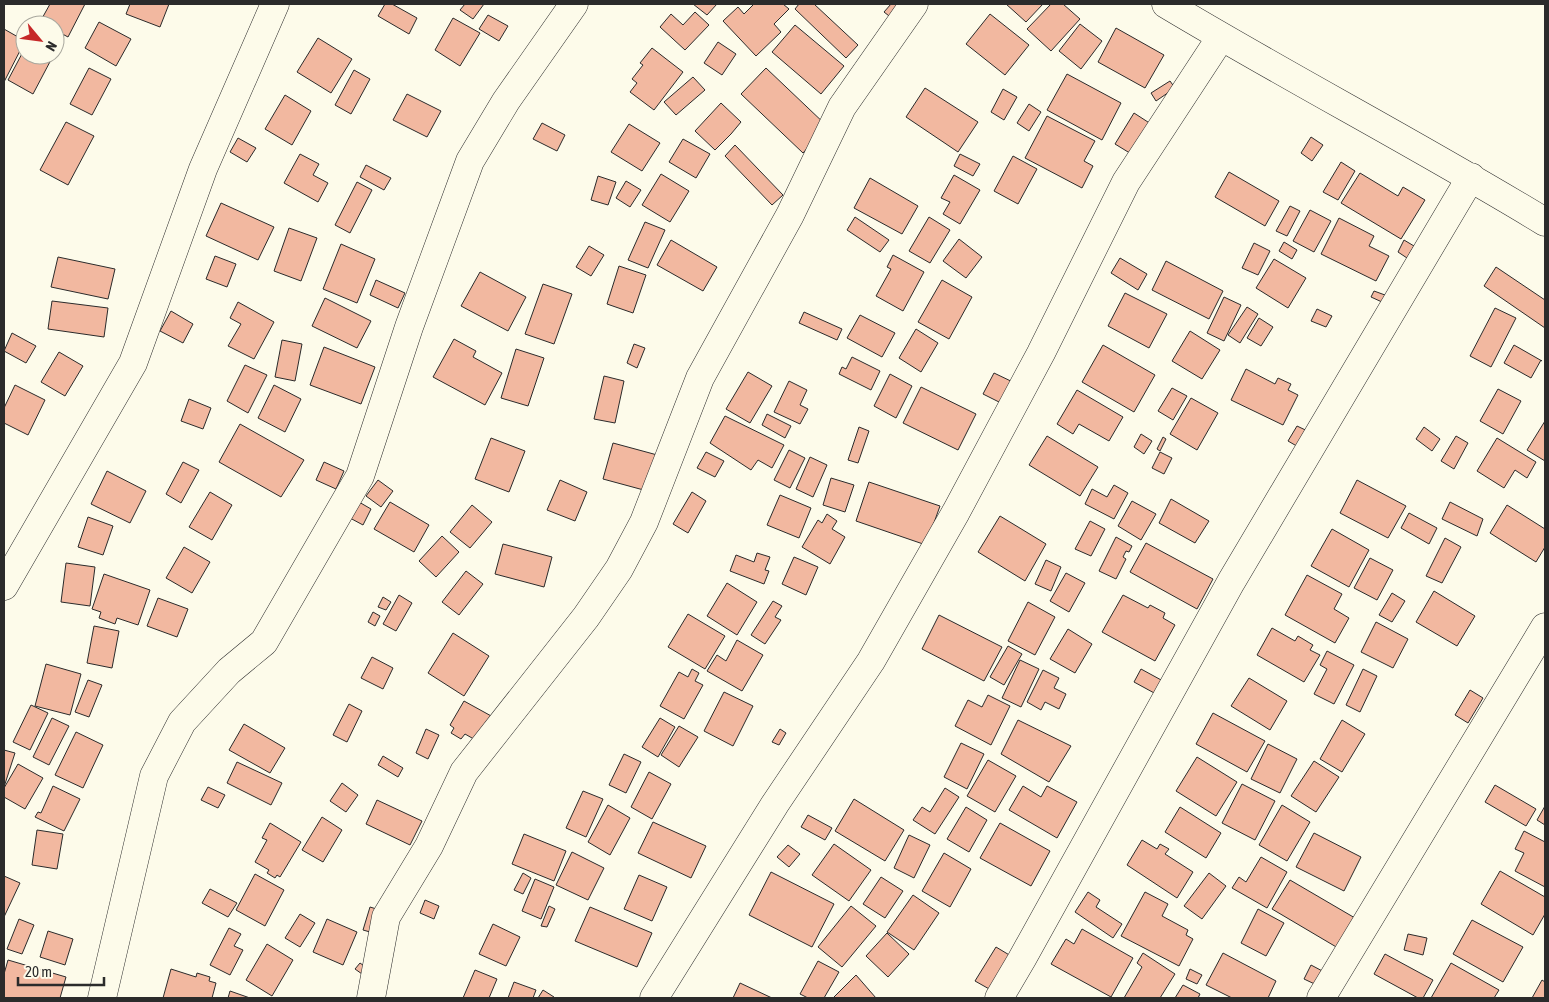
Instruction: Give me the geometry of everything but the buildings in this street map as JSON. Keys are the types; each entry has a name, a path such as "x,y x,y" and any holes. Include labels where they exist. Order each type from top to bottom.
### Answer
{"street":[{"path":"4,586 133,363 203,169 275,4"},
{"path":"102,998 154,776 182,722 229,672 264,642 360,476 409,327 470,161 506,101 574,4"},
{"path":"371,998 386,917 430,846 464,772 586,617 618,569 644,522 700,378 790,215 842,107 914,4"},
{"path":"1166,4 1221,37 1472,177 1545,222"},
{"path":"654,998 775,804 871,661 956,512 1041,353 1126,182 1221,37"},
{"path":"999,998 1027,951 1231,582 1472,177"},
{"path":"1321,998 1545,627"}]}
